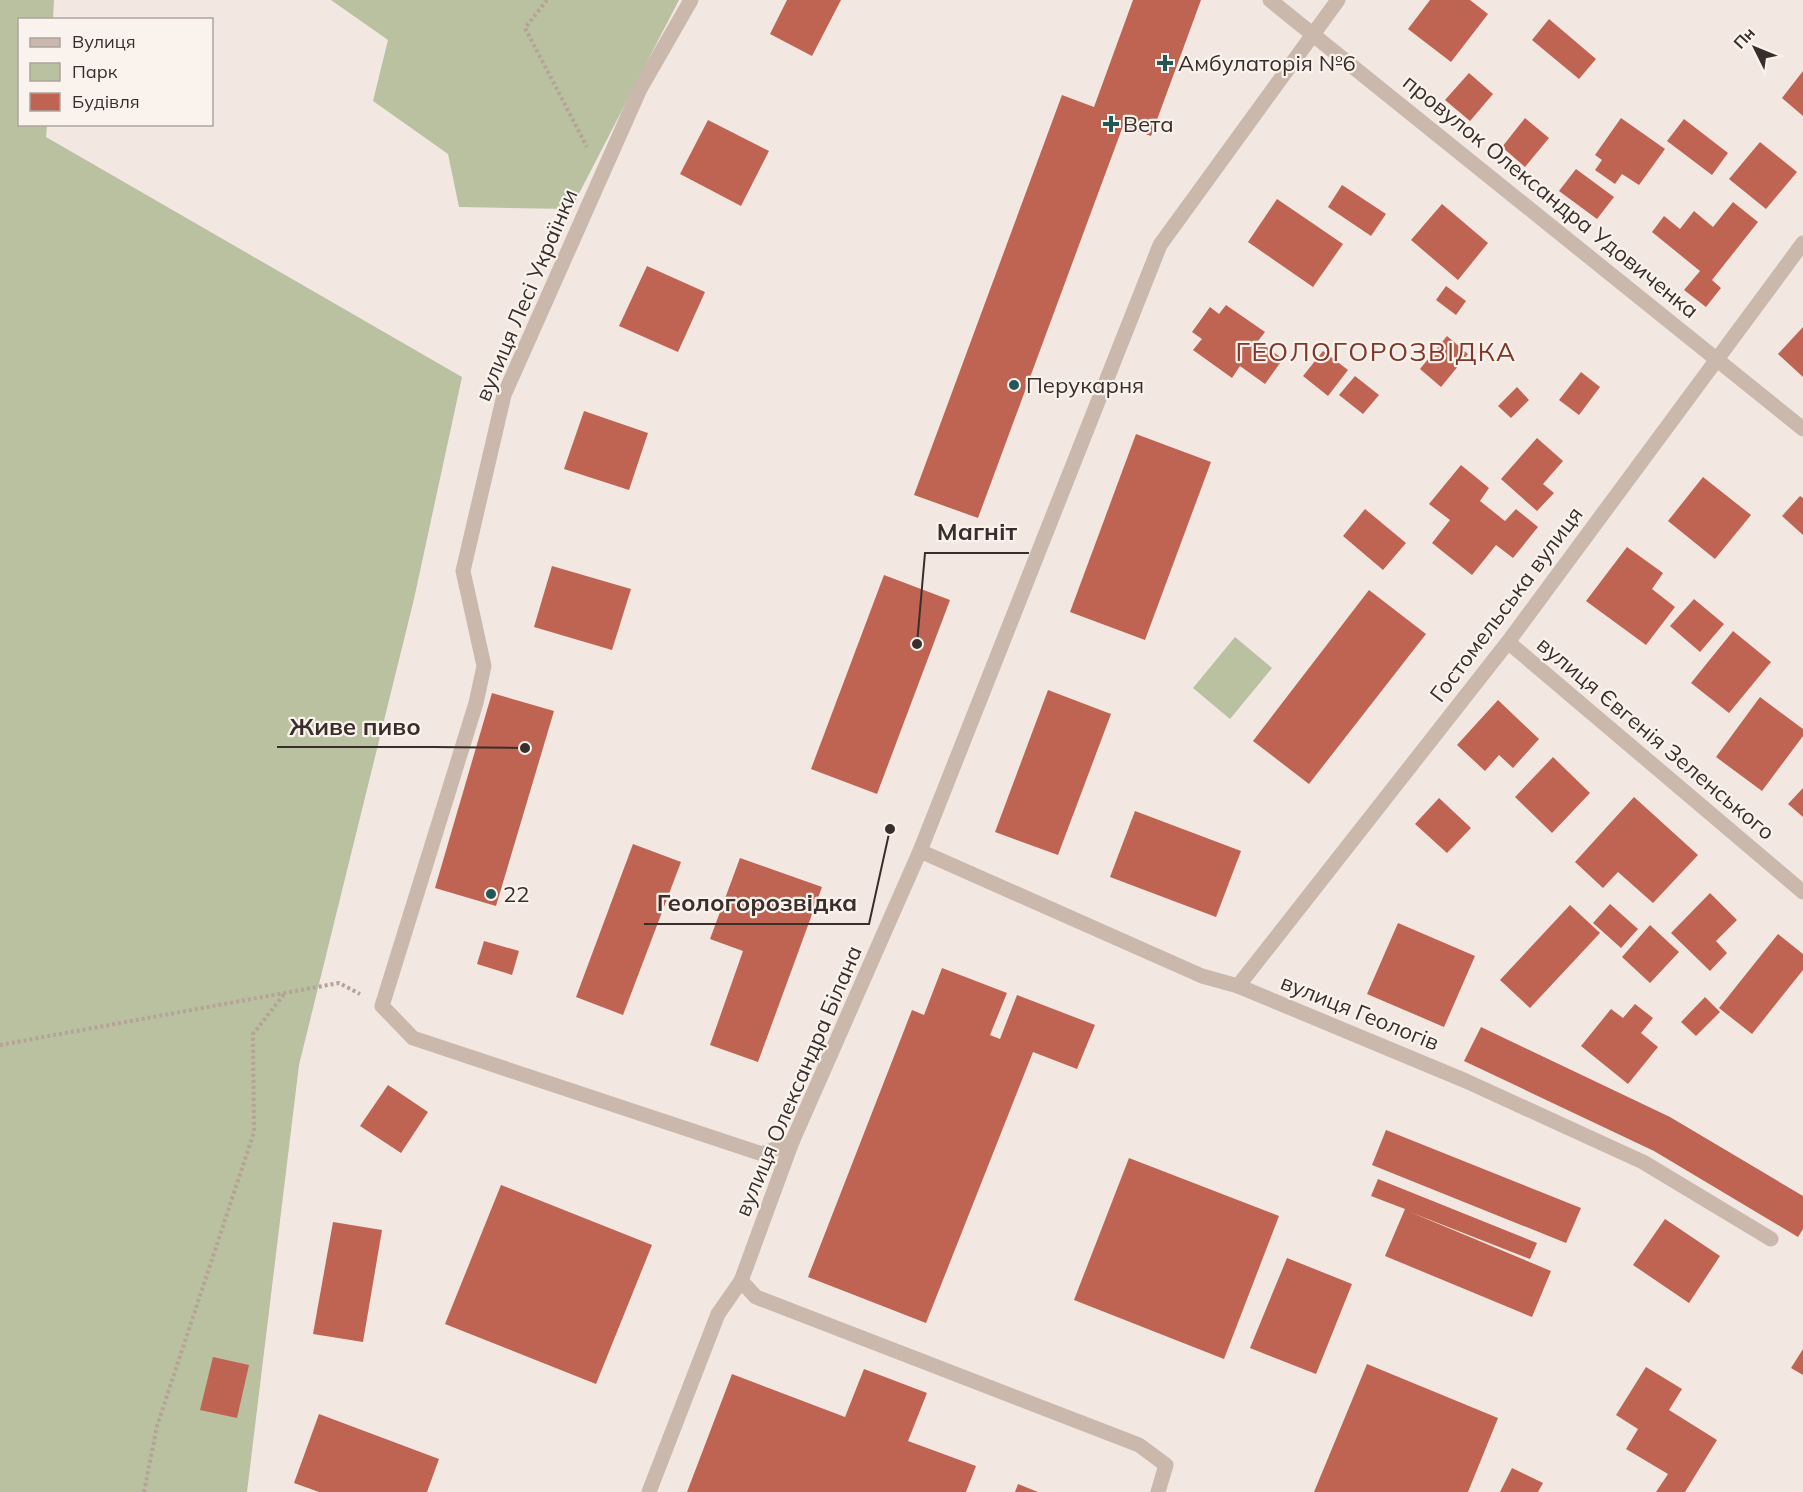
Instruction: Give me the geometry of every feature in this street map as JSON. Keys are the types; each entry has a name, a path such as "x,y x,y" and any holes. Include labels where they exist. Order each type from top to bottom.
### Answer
{"street":[{"name":"вулиця Лесі Українки","path":"382,1006 476,703 484,666 463,571 504,395 640,89 691,0"},
{"name":"провулок Олександра Удовиченка","path":"1270,0 1803,429"},
{"name":"вулиця Олександра Білана","path":"649,1492 718,1314 741,1281 792,1142 920,851 1160,245 1338,0"},
{"name":"Гостомельська вулиця","path":"1238,986 1508,642 1803,243"},
{"name":"вулиця Євгенія Зеленського","path":"1508,642 1803,892"},
{"name":"вулиця Геологів","path":"920,851 1202,976 1238,986 1466,1081 1643,1162 1771,1239"},
{"path":"382,1006 413,1038 762,1154 792,1142"},
{"path":"741,1281 756,1297 1139,1445 1166,1465 1158,1492"}],"path":[{"path":"547,0 525,28 601,176"},
{"path":"0,1045 339,983 382,1006"},
{"path":"144,1492 157,1426 254,1132 253,1034 285,993"}],"green space":[{"path":"0,0 54,0 53,18 18,18 18,126 47,126 46,137 462,377 414,599 299,1065 247,1492 0,1492"},
{"path":"331,0 679,0 571,209 459,207 448,154 373,101 388,40"},
{"path":"1235,637 1272,668 1230,719 1193,688"}],"building":[{"path":"787,0 841,0 812,56 770,34"},
{"path":"1133,0 1201,0 1151,136 1123,126 978,518 914,495 1062,95 1094,107"},
{"path":"1430,0 1470,0 1488,14 1451,62 1408,29"},
{"path":"1549,19 1596,59 1579,79 1532,40"},
{"path":"1803,71 1803,116 1782,98"},
{"path":"1469,73 1493,94 1470,121 1445,100"},
{"path":"1525,118 1549,138 1525,167 1502,147"},
{"path":"1621,118 1665,149 1639,185 1622,174 1615,184 1595,170 1602,160 1595,155"},
{"path":"1684,119 1728,153 1712,175 1667,141"},
{"path":"708,120 769,151 741,206 680,174"},
{"path":"1760,142 1797,172 1766,209 1729,179"},
{"path":"1576,169 1614,197 1597,219 1559,191"},
{"path":"1342,185 1386,214 1371,236 1328,207"},
{"path":"1277,199 1343,244 1313,287 1248,242"},
{"path":"1733,202 1758,222 1712,280 1721,288 1706,307 1684,290 1700,271 1652,232 1664,216 1680,229 1694,211 1713,227"},
{"path":"1442,204 1488,243 1458,280 1411,240"},
{"path":"647,266 705,292 678,352 619,326"},
{"path":"1446,286 1466,301 1456,315 1436,300"},
{"path":"1226,305 1265,332 1258,341 1283,359 1265,384 1240,366 1232,378 1193,350 1202,339 1192,332 1210,307 1219,314"},
{"path":"1803,327 1803,377 1778,354"},
{"path":"1447,336 1468,354 1441,387 1420,369"},
{"path":"1323,351 1348,370 1328,396 1303,376"},
{"path":"1581,372 1600,387 1579,415 1559,400"},
{"path":"1355,376 1379,395 1363,414 1339,395"},
{"path":"1517,387 1529,400 1511,418 1498,406"},
{"path":"584,411 648,433 629,490 564,469"},
{"path":"1136,434 1211,462 1145,640 1070,612"},
{"path":"1537,438 1563,461 1543,484 1554,493 1537,511 1501,479"},
{"path":"1461,465 1489,488 1480,501 1505,521 1516,509 1538,527 1513,558 1496,545 1472,575 1432,543 1450,520 1429,504"},
{"path":"1703,477 1751,515 1715,559 1668,521"},
{"path":"1800,496 1803,498 1803,535 1782,516"},
{"path":"1365,509 1406,543 1383,570 1343,536"},
{"path":"1627,547 1663,573 1652,589 1675,607 1646,645 1586,601"},
{"path":"552,566 631,589 612,650 534,627"},
{"path":"884,575 950,600 877,794 811,769"},
{"path":"1369,590 1426,634 1309,784 1253,741"},
{"path":"1694,599 1724,624 1700,652 1670,626"},
{"path":"1733,631 1771,662 1729,713 1691,683"},
{"path":"1048,690 1111,714 1058,855 995,832"},
{"path":"492,693 554,711 496,906 435,888"},
{"path":"1760,697 1803,729 1803,736 1762,791 1716,757"},
{"path":"1498,700 1539,739 1513,768 1499,755 1485,771 1457,745"},
{"path":"1553,757 1590,793 1552,833 1515,797"},
{"path":"1803,788 1803,817 1788,804"},
{"path":"1634,797 1698,855 1653,903 1618,872 1603,888 1575,862"},
{"path":"1439,798 1471,828 1447,853 1415,824"},
{"path":"1135,811 1241,851 1216,917 1110,877"},
{"path":"633,844 681,862 623,1015 576,997"},
{"path":"740,858 822,887 758,1062 710,1045 743,951 710,939"},
{"path":"1710,893 1737,920 1716,941 1727,953 1710,971 1671,933"},
{"path":"1610,904 1638,929 1621,948 1593,923"},
{"path":"1570,905 1600,933 1530,1008 1500,980"},
{"path":"1398,923 1475,956 1444,1027 1367,994"},
{"path":"1650,925 1679,952 1650,983 1622,957"},
{"path":"1778,934 1803,954 1803,970 1752,1034 1719,1008"},
{"path":"484,941 519,951 512,975 477,964"},
{"path":"942,968 1007,993 990,1035 1000,1039 1017,995 1095,1025 1077,1069 1033,1052 926,1323 808,1277 912,1010 924,1015"},
{"path":"1705,997 1720,1012 1696,1036 1681,1022"},
{"path":"1635,1004 1653,1018 1641,1033 1658,1047 1628,1084 1581,1046 1611,1009 1623,1018"},
{"path":"1481,1027 1670,1117 1803,1196 1803,1229 1798,1237 1654,1151 1464,1061"},
{"path":"388,1085 428,1112 401,1153 360,1126"},
{"path":"1386,1130 1581,1208 1566,1243 1372,1165"},
{"path":"1129,1158 1279,1216 1224,1359 1074,1300"},
{"path":"1378,1179 1537,1243 1530,1259 1410,1212 1551,1271 1532,1317 1385,1256 1405,1209 1371,1196"},
{"path":"501,1185 652,1245 596,1384 445,1324"},
{"path":"1665,1219 1720,1256 1689,1303 1633,1265"},
{"path":"333,1222 382,1230 363,1342 313,1334"},
{"path":"1287,1258 1352,1284 1316,1374 1250,1348"},
{"path":"1803,1349 1803,1375 1791,1368"},
{"path":"213,1357 249,1365 237,1418 200,1410"},
{"path":"1367,1364 1498,1418 1468,1492 1314,1492"},
{"path":"1646,1367 1682,1389 1669,1410 1717,1440 1685,1492 1656,1492 1668,1474 1626,1449 1638,1429 1616,1415"},
{"path":"864,1369 927,1393 908,1441 976,1466 966,1492 687,1492 732,1374 845,1417"},
{"path":"319,1414 439,1459 427,1492 319,1492 294,1483"},
{"path":"1512,1468 1543,1483 1538,1492 1500,1492"},
{"path":"1018,1484 1038,1492 1015,1492"}],"place":[{"name":"Амбулаторія №6","path":"1165,63"},
{"name":"Вета","path":"1111,124"},
{"name":"Перукарня","path":"1014,385"},
{"name":"Магніт","path":"917,644"},
{"name":"Живе пиво","path":"525,748"},
{"name":"Геологорозвідка","path":"890,829"},
{"name":"22","path":"491,894"}],"district":[{"name":"ГЕОЛОГОРОЗВІДКА","path":"1376,352"}]}
